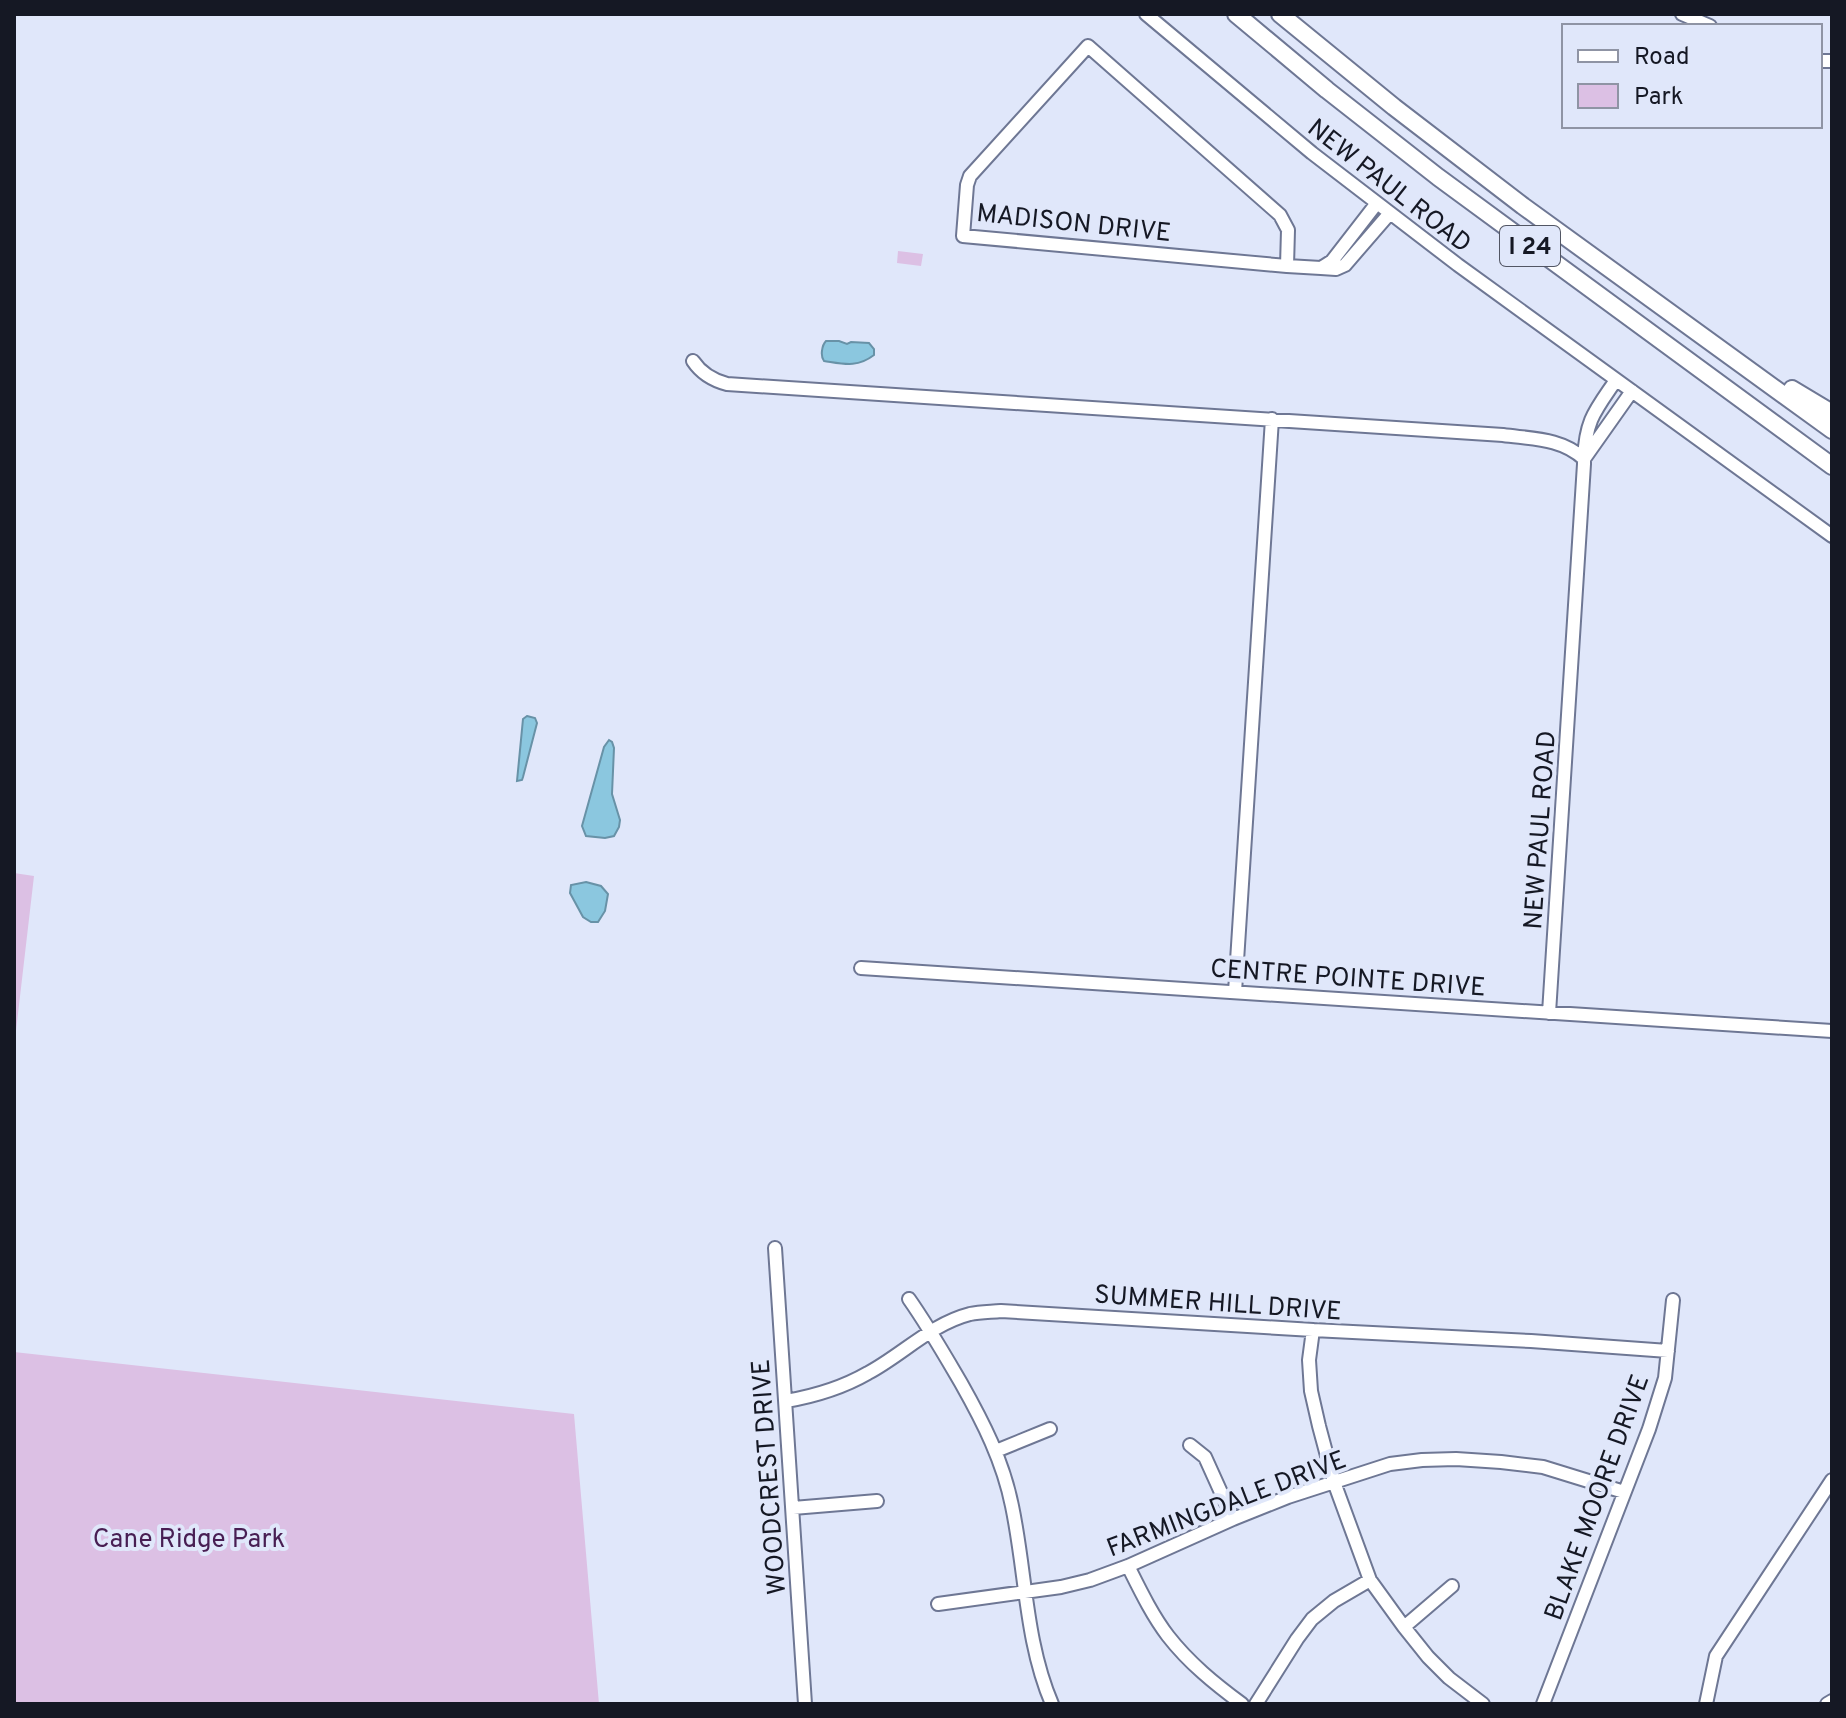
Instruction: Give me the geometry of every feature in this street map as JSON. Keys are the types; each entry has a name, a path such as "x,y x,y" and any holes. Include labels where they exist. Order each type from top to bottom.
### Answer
{"highway":[{"name":"I 24","path":"1236,14 1438,177 1832,466"},
{"name":"I 24","path":"1280,14 1523,206 1832,430"},
{"path":"1707,339 1832,413"}],"street":[{"name":"NEW PAUL ROAD","path":"1146,14 1266,115 1458,265 1832,536"},
{"path":"1682,14 1705,24"},
{"name":"MADISON DRIVE","path":"1287,266 1288,230 1280,215 1088,46 970,176 967,185 963,236 1287,266 1342,267 1390,213"},
{"path":"1321,268 1332,261 1377,203"},
{"path":"1353,235 1364,243"},
{"path":"693,361 710,378 727,384 1517,437 1562,444 1584,459 1632,391"},
{"name":"NEW PAUL ROAD","path":"1549,1013 1586,434 1589,422 1616,380"},
{"path":"1235,992 1272,419"},
{"name":"CENTRE POINTE DRIVE","path":"861,968 1832,1031"},
{"name":"WOODCREST DRIVE","path":"775,1248 805,1704"},
{"path":"909,1299 932,1331 996,1451 1012,1505 1030,1631 1052,1704"},
{"name":"BLAKE MOORE DRIVE","path":"1543,1704 1649,1429 1665,1378 1673,1300"},
{"name":"SUMMER HILL DRIVE","path":"786,1401 839,1387 869,1373 950,1321 971,1314 1001,1311 1668,1351"},
{"path":"1313,1330 1309,1360 1311,1391 1334,1482 1370,1580 1428,1657 1483,1704"},
{"path":"996,1451 1050,1429"},
{"path":"1190,1445 1205,1457 1233,1519"},
{"name":"FARMINGDALE DRIVE","path":"938,1604 1090,1580 1288,1497 1390,1464 1456,1459 1543,1467 1624,1492"},
{"path":"1706,1704 1716,1656 1832,1480"},
{"path":"793,1508 877,1501"},
{"path":"1128,1566 1169,1637 1193,1664 1242,1704"},
{"path":"1256,1704 1312,1619 1334,1601 1370,1580"},
{"path":"1404,1627 1452,1586"},
{"path":"1827,1704 1832,1701"}],"green space":[{"path":"898,251 923,254 921,266 897,263"},
{"path":"14,873 34,876 14,1048"},
{"name":"Cane Ridge Park","path":"14,1352 574,1414 599,1704 14,1704"}],"water":[{"path":"826,341 869,343 874,355 856,363 824,361 822,351"},
{"path":"527,716 535,718 537,723 522,780 517,781 523,719"},
{"path":"609,740 614,748 612,794 620,820 619,827 614,836 586,836 582,826 604,747"},
{"path":"586,882 601,886 608,894 605,911 598,922 583,917 570,893 571,885"}]}
